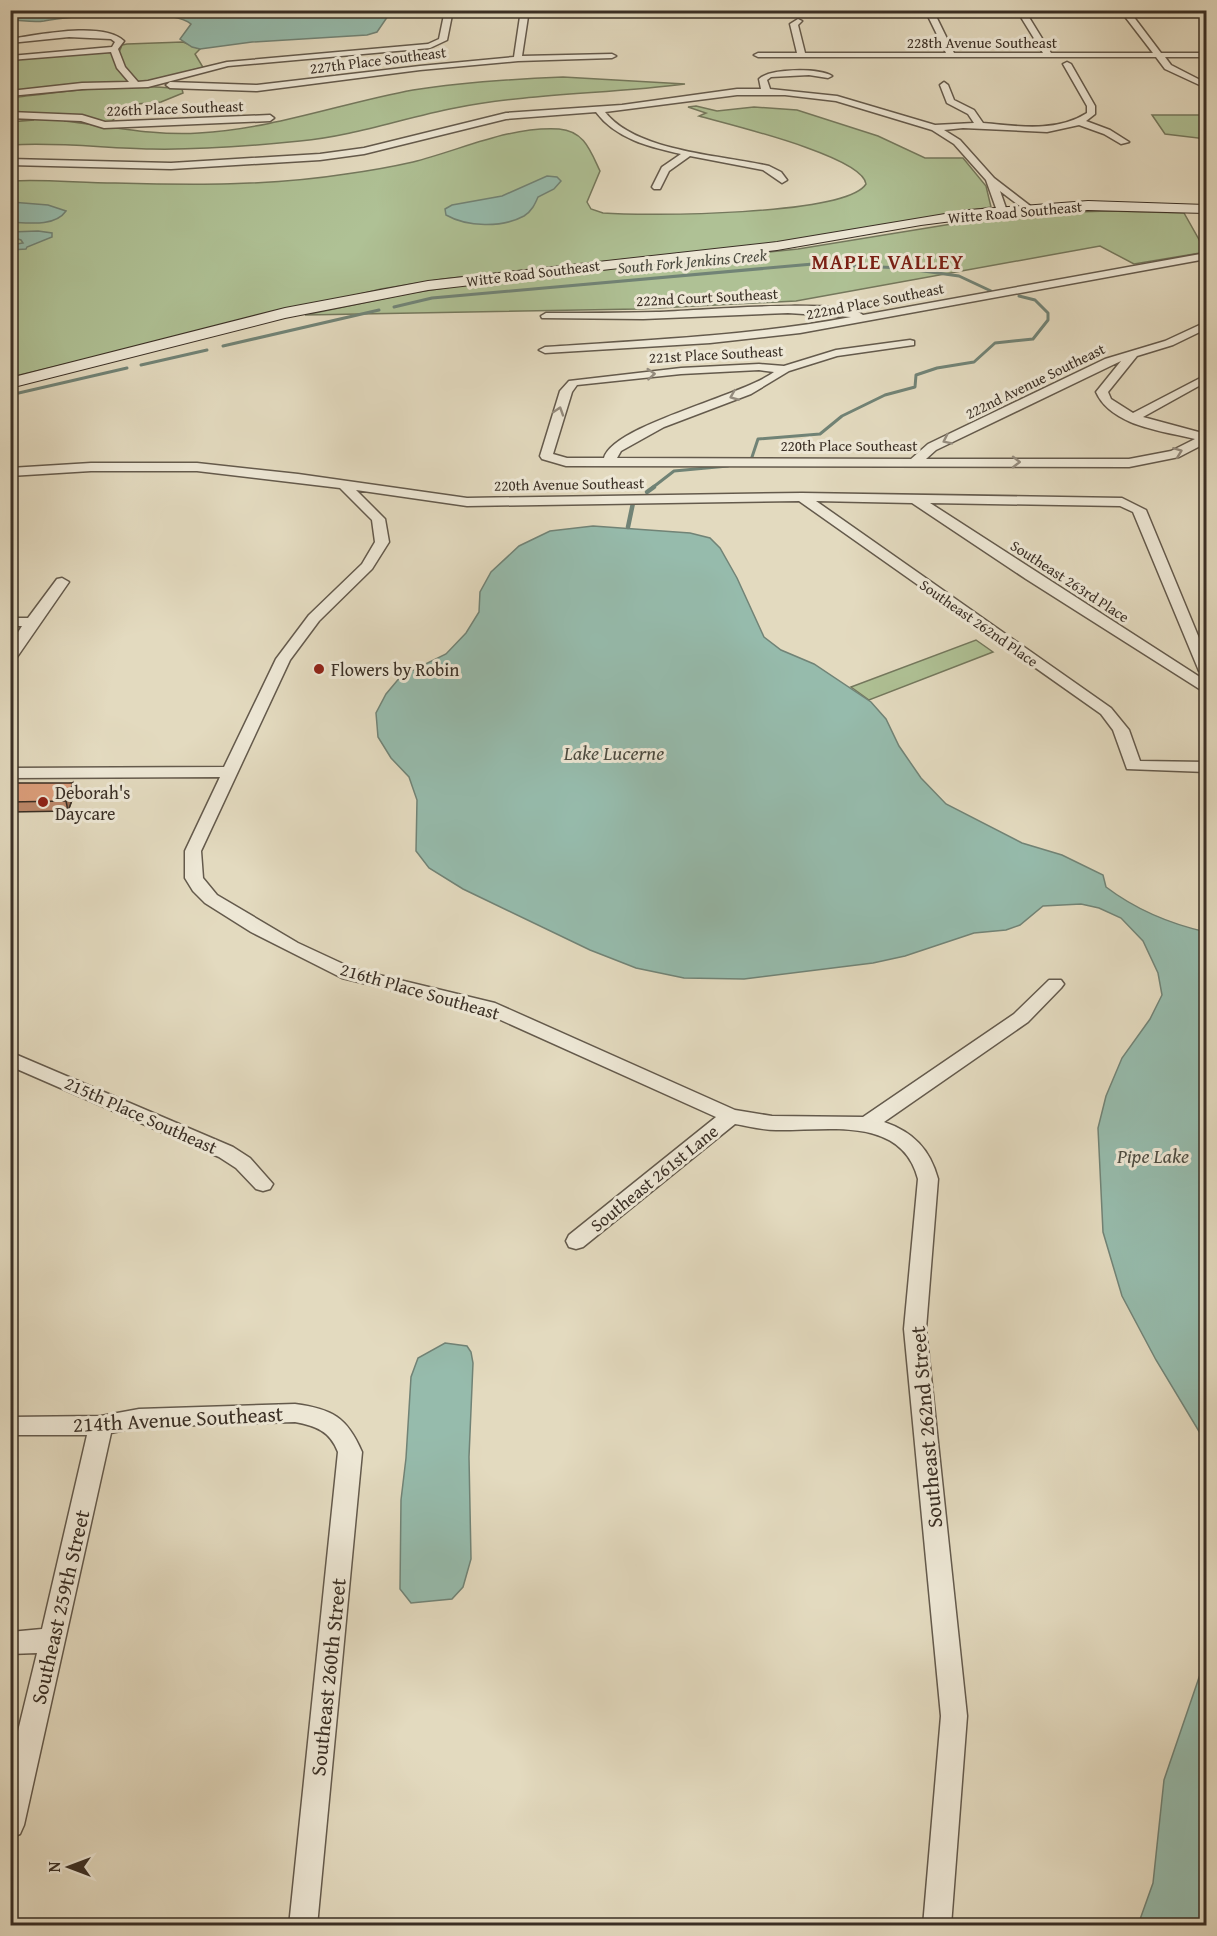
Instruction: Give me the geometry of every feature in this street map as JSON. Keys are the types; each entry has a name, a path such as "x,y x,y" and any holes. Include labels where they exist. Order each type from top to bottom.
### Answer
{"street":[{"path":"10,94 82,86 148,84 227,64 418,48 438,43 445,34 449,10"},
{"path":"518,59 525,10"},
{"path":"929,10 951,55"},
{"path":"1023,14 1049,56"},
{"path":"1127,14 1172,70 1206,86"},
{"path":"798,21 794,24 802,55"},
{"path":"10,42 88,34 115,36 120,41 114,49 10,58"},
{"path":"114,49 122,68 135,84"},
{"name":"228th Avenue Southeast","path":"758,55 1206,56"},
{"name":"227th Place Southeast","path":"148,84 257,88 518,59 612,56"},
{"path":"935,129 979,125 1027,130 1050,129 1080,122 1091,114 1091,106 1067,64"},
{"path":"766,92 763,79 769,75 809,73 828,76"},
{"path":"944,85 950,101 977,116 979,125"},
{"path":"10,162 171,166 321,157 364,151 487,119 524,114 599,110 737,92 766,92 816,95 837,99 935,129 968,151 991,180 1028,208"},
{"path":"599,110 608,123 628,134 689,153 766,168 782,180"},
{"name":"226th Place Southeast","path":"10,115 82,118 104,124 270,118"},
{"path":"1080,122 1124,141"},
{"path":"1027,130 1034,142"},
{"path":"657,187 665,169 689,153"},
{"path":"991,180 1002,211"},
{"name":"Witte Road Southeast","path":"10,383 380,293 468,280 779,245 923,220 1028,208 1107,205 1206,209"},
{"name":"222nd Place Southeast","path":"545,350 753,336 800,330 1206,256"},
{"name":"222nd Court Southeast","path":"546,316 676,315 795,308 821,309 868,316"},
{"name":"222nd Avenue Southeast","path":"915,462 932,447 1109,361 1169,343 1206,325"},
{"name":"221st Place Southeast","path":"550,459 546,452 566,391 573,383 593,378 681,371 785,369 836,353 910,344"},
{"path":"1134,353 1102,392 1102,397 1109,406 1133,418 1206,438"},
{"path":"610,462 617,448 669,420 738,394 772,378 785,369"},
{"path":"1133,418 1206,378"},
{"name":"220th Place Southeast","path":"550,459 566,462 1129,463 1174,454 1206,438"},
{"name":"220th Avenue Southeast","path":"10,472 101,467 197,467 343,484 467,502 802,497 1112,501 1131,505 1139,510 1206,671"},
{"path":"10,773 229,772 268,688 291,646 315,618 367,566 382,542 378,519 343,484"},
{"name":"Southeast 262nd Place","path":"802,497 1106,711 1115,719 1124,734 1133,766 1206,767"},
{"name":"Southeast 263rd Place","path":"918,500 1031,576 1206,687"},
{"path":"10,657 32,622 62,582"},
{"path":"10,622 32,622"},
{"name":"216th Place Southeast","path":"229,772 193,850 194,878 211,899 257,928 348,974 488,1007 731,1116"},
{"path":"731,1116 772,1123 867,1124 1021,1018 1055,984"},
{"name":"215th Place Southeast","path":"10,1058 226,1152 243,1163 263,1184"},
{"name":"Southeast 261st Lane","path":"576,1241 731,1116"},
{"name":"Southeast 262nd Street","path":"867,1124 887,1130 908,1142 926,1164 928,1179 915,1329 954,1716 937,1926"},
{"name":"214th Avenue Southeast","path":"10,1425 101,1425 139,1418 295,1413 318,1416 342,1430"},
{"name":"Southeast 259th Street","path":"10,1825 101,1425"},
{"name":"Southeast 260th Street","path":"303,1926 350,1452 342,1430"},
{"path":"10,1643 52,1640"}],"shaded area":[{"path":"183,42 200,49 195,54 204,69 150,81 77,84 11,91 10,60 120,50 122,45 127,44"},
{"path":"563,77 685,84 484,103 320,139 170,149 46,144 11,145 11,122 34,120 11,119 11,98 96,88 139,86 182,89 183,93 161,102 124,105 111,123 64,121 182,134 227,131 281,121 413,90 488,81"},
{"path":"696,106 717,111 754,107 797,110 878,136 925,158 963,158 986,186 991,207 775,243 443,279 381,289 11,377 11,181 201,184 289,181 363,172 413,162 503,135 540,129 559,129 575,133 593,156 600,171 587,202 591,209 603,213 699,214 785,208 851,195 866,184 859,173 843,163 792,143 699,116 706,113 688,107"},
{"path":"1152,115 1206,115 1206,139 1165,134"},
{"path":"1108,211 1184,213 1206,252 1134,264 1100,246 796,301 638,309 305,315 411,293 492,281 798,249 1013,214"},
{"path":"976,640 993,652 869,700 851,687"}],"water":[{"path":"11,10 389,11 377,32 367,35 252,42 200,49 180,39 191,24 180,19 142,14 119,14 31,22 11,20"},
{"path":"547,176 557,177 561,181 554,189 538,197 527,214 515,220 495,224 474,224 446,215 445,209 452,205 502,196"},
{"path":"11,202 48,205 66,211 55,220 48,222 11,222"},
{"path":"11,232 52,233 52,237 26,249 11,250 11,245 23,243 11,237"},
{"name":"Lake Lucerne","path":"593,526 690,533 710,538 720,548 737,578 764,637 781,650 814,664 871,702 886,719 899,746 921,778 946,804 1022,843 1062,855 1103,875 1106,887 1141,909 1180,925 1206,932 1206,1443 1156,1360 1122,1296 1103,1232 1098,1128 1106,1096 1122,1058 1150,1019 1162,995 1158,973 1143,941 1121,918 1099,908 1081,904 1043,906 1020,925 1006,930 974,933 905,956 873,963 744,979 684,978 636,968 590,950 463,889 429,868 416,851 417,800 409,777 391,758 378,737 376,713 386,694 401,676 446,654 466,633 479,612 480,592 491,572 519,546 550,531"},
{"path":"445,1343 467,1346 473,1363 469,1457 471,1559 463,1587 452,1599 411,1603 400,1589 401,1500 411,1377 418,1358"},
{"path":"1206,1657 1206,1925 1138,1925 1153,1883 1164,1780"}],"building":[{"path":"15,783 73,783 66,801 10,802"}],"waterway":[{"name":"South Fork Jenkins Creek","path":"394,307 432,298 813,264 902,268 959,276 991,291"},
{"name":"South Fork Jenkins Creek","path":"752,457 758,439 820,434 842,416 885,395 915,387 916,375 937,368 974,362 995,343 1033,339 1048,320 1048,313 1035,300 1019,296"},
{"name":"South Fork Jenkins Creek","path":"223,346 379,310"},
{"name":"South Fork Jenkins Creek","path":"141,365 207,350"},
{"name":"South Fork Jenkins Creek","path":"10,395 127,368"},
{"name":"South Fork Jenkins Creek","path":"652,488 674,471 728,466"},
{"name":"South Fork Jenkins Creek","path":"647,492 654,487"},
{"name":"South Fork Jenkins Creek","path":"628,527 633,503"}],"place":[{"name":"Flowers by Robin","path":"319,669"},
{"name":"Deborah's Daycare","path":"43,802"}],"district":[{"name":"MAPLE VALLEY","path":"888,261"}],"water label":[{"name":"Pipe Lake","path":"1153,1155"}]}
